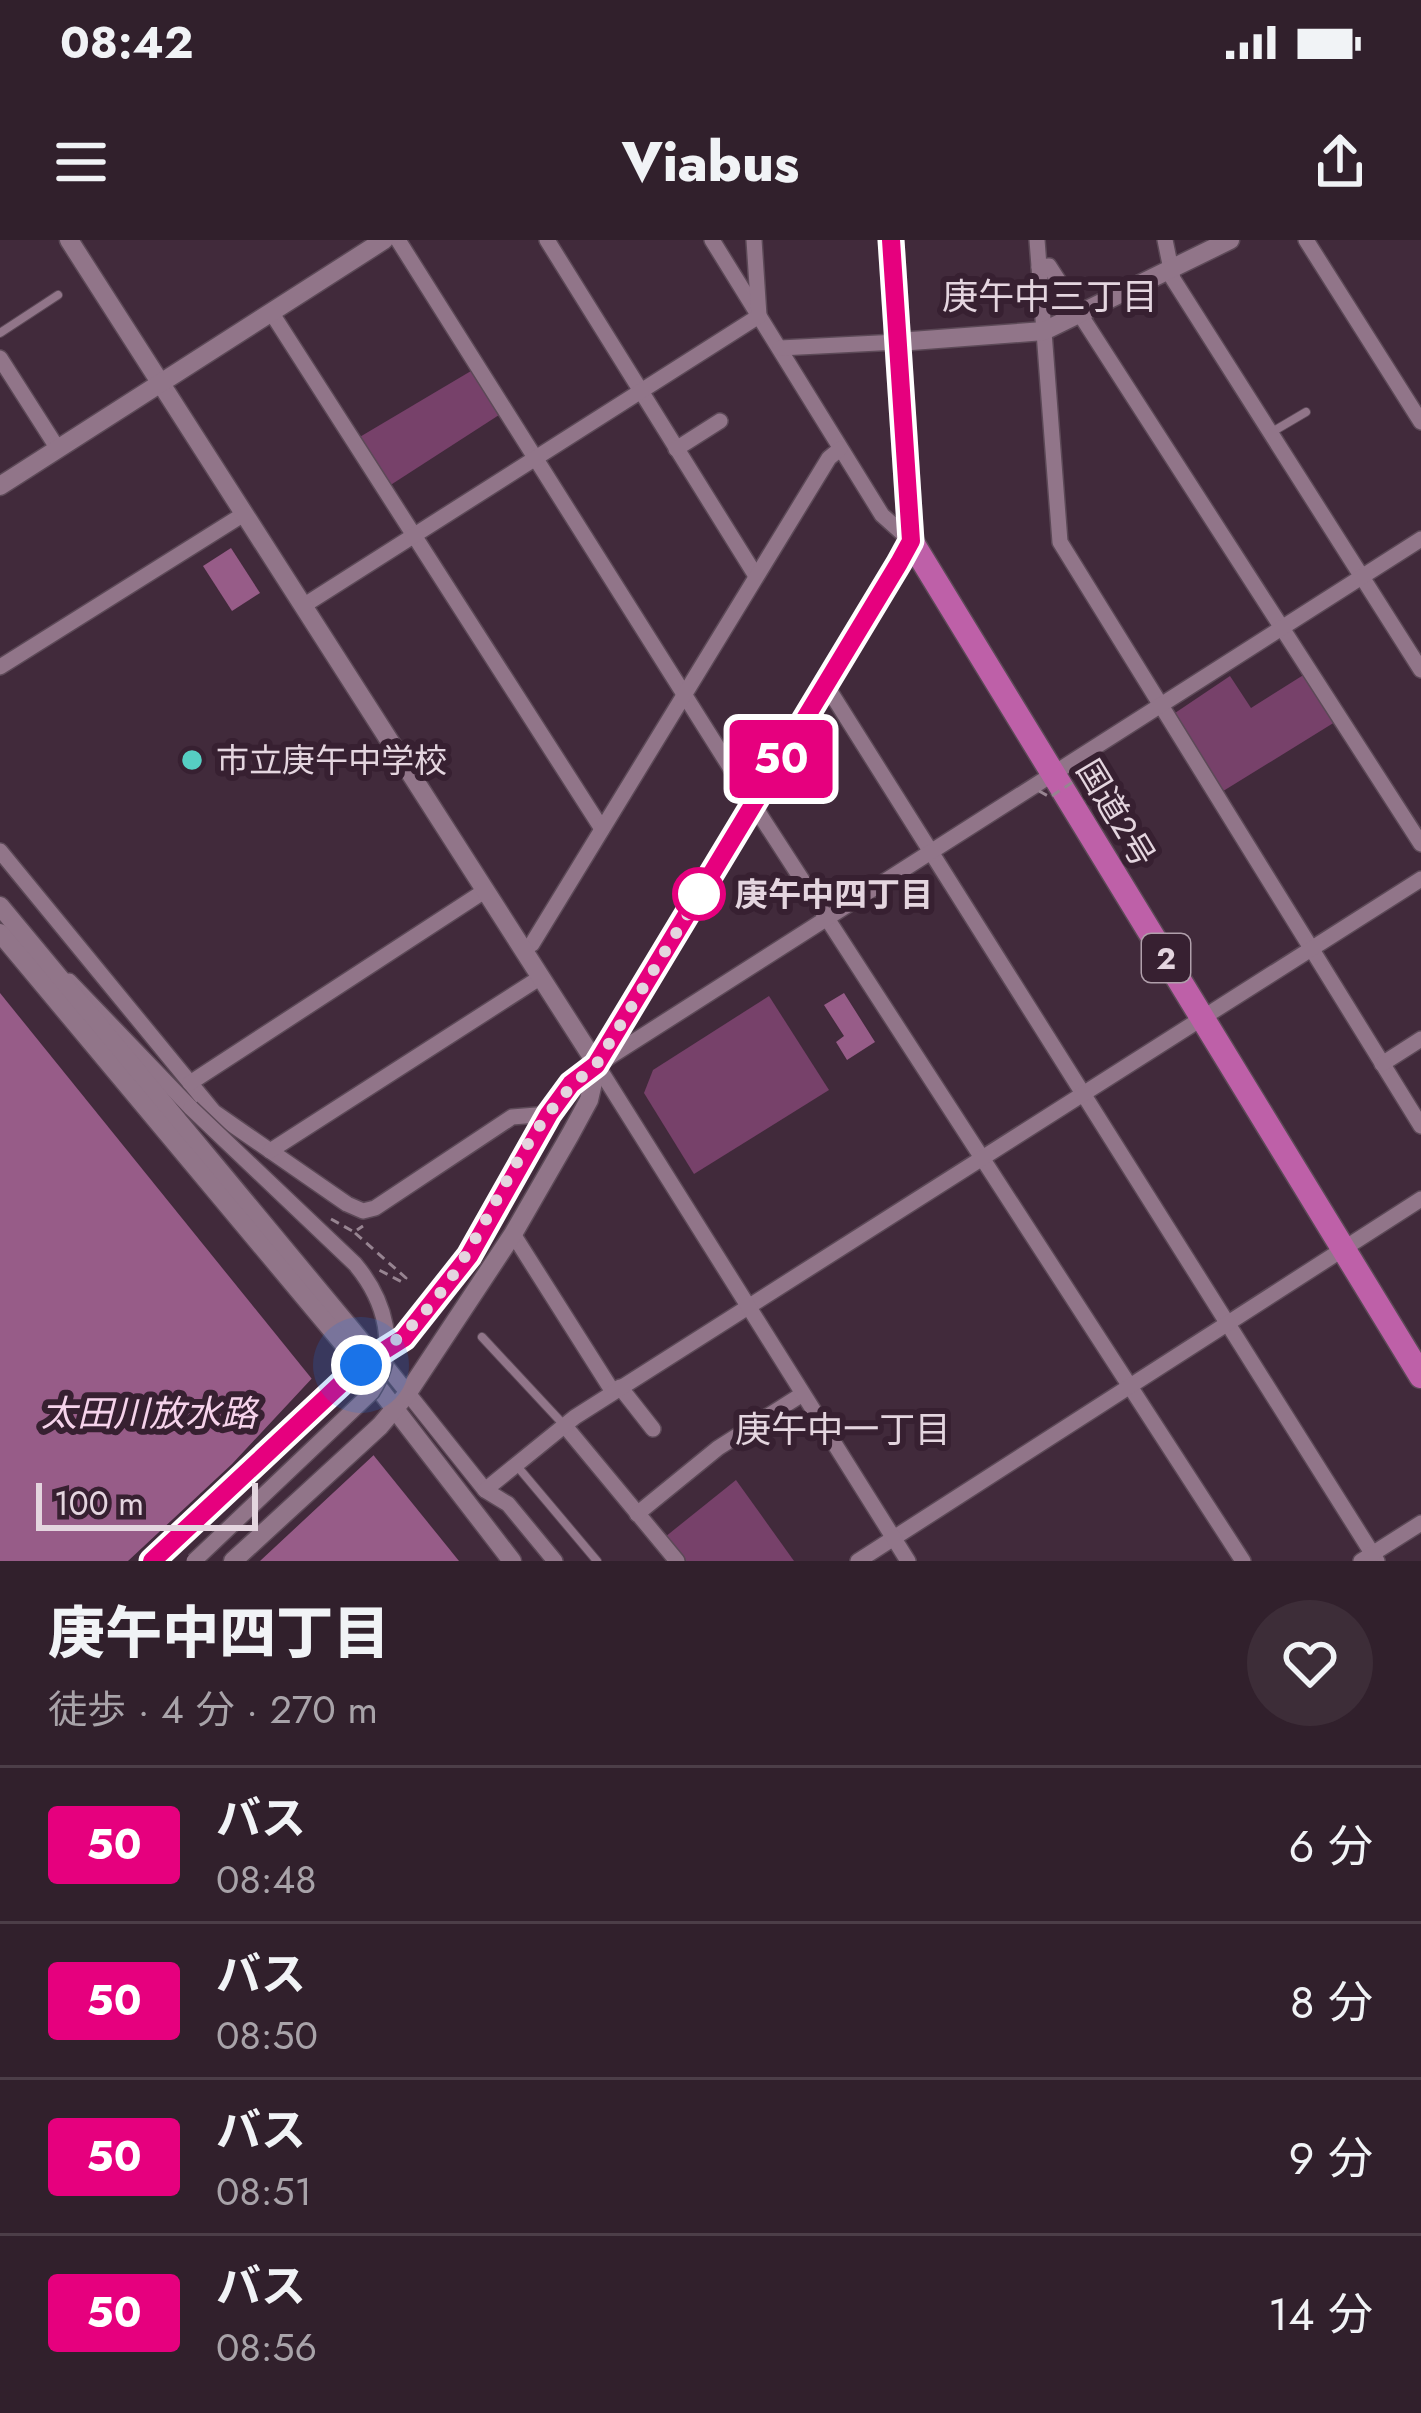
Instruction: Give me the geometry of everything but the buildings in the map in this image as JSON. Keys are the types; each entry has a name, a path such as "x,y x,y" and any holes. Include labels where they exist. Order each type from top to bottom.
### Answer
{"highway":[{"name":"国道2号","path":"891,240 911,541 1421,1376"}],"street":[{"path":"70,240 908,1561"},
{"path":"0,486 385,240"},
{"path":"398,240 826,917 1243,1561"},
{"path":"547,240 756,576"},
{"path":"233,1561 380,1426 513,1234 589,1100 596,1065 911,541 882,515 712,240"},
{"path":"754,240 759,316"},
{"path":"1037,240 1058,537 1421,1126"},
{"path":"1165,240 1169,270 1421,670"},
{"path":"779,348 1044,331 1230,240"},
{"path":"1306,240 1421,422"},
{"path":"1040,267 1048,266 1080,314 1421,844"},
{"path":"271,312 602,829"},
{"path":"303,606 759,316"},
{"path":"0,358 58,449"},
{"path":"676,449 720,422"},
{"path":"523,950 829,458 841,448"},
{"path":"3,659 244,514"},
{"path":"152,1561 369,1360 404,1338 469,1256 549,1114 571,1084 930,849 1055,777 1160,704 1421,539"},
{"path":"826,685 1229,1322 1370,1559 1421,1523"},
{"path":"0,850 214,1112 363,1211 512,1117 549,1114"},
{"path":"485,1490 616,1389 985,1160 1421,880"},
{"path":"190,1083 486,890"},
{"path":"0,906 369,1360 512,1561"},
{"path":"0,933 369,1360"},
{"path":"44,960 92,999 191,1108 355,1264 376,1294 387,1330 384,1366 371,1392 194,1561"},
{"path":"270,1151 541,977"},
{"path":"1382,1064 1421,1039"},
{"path":"858,1561 1421,1198"},
{"path":"513,1234 616,1389 653,1429"},
{"path":"638,1514 718,1448 801,1395"},
{"path":"401,1401 485,1490 508,1504 555,1561"},
{"path":"565,1426 677,1561"}],"lane":[{"path":"0,333 58,295"},
{"path":"1270,433 1306,412"},
{"path":"482,1337 565,1426"},
{"path":"517,1465 597,1561"}],"shaded area":[{"path":"471,371 499,415 389,486 358,438"},
{"path":"1305,674 1335,722 1220,793 1175,713 1230,676 1251,708"},
{"path":"769,996 829,1090 694,1174 644,1093 653,1070"},
{"path":"736,1480 794,1561 686,1561 665,1537"}],"water":[{"path":"231,548 260,593 232,611 203,566"},
{"name":"太田川放水路","path":"0,993 459,1561 0,1561"},
{"path":"844,993 875,1042 847,1060 836,1042 844,1036 824,1005"}],"pier":[{"path":"316,1374 377,1452 260,1561 128,1561 232,1464"}],"bus line":[{"name":"50","path":"152,1561 361,1365 404,1338 469,1256 549,1114 571,1084 596,1065 899,563 911,541 891,240"}],"place":[{"name":"市立庚午中学校","path":"192,760"},
{"name":"庚午中四丁目","path":"699,894"}],"district":[{"name":"庚午中三丁目","path":"1050,296"},
{"name":"庚午中一丁目","path":"843,1429"}],"route":[{"path":"361,1365 404,1338 469,1256 549,1114 571,1084 596,1065 703,889 699,894"}]}
